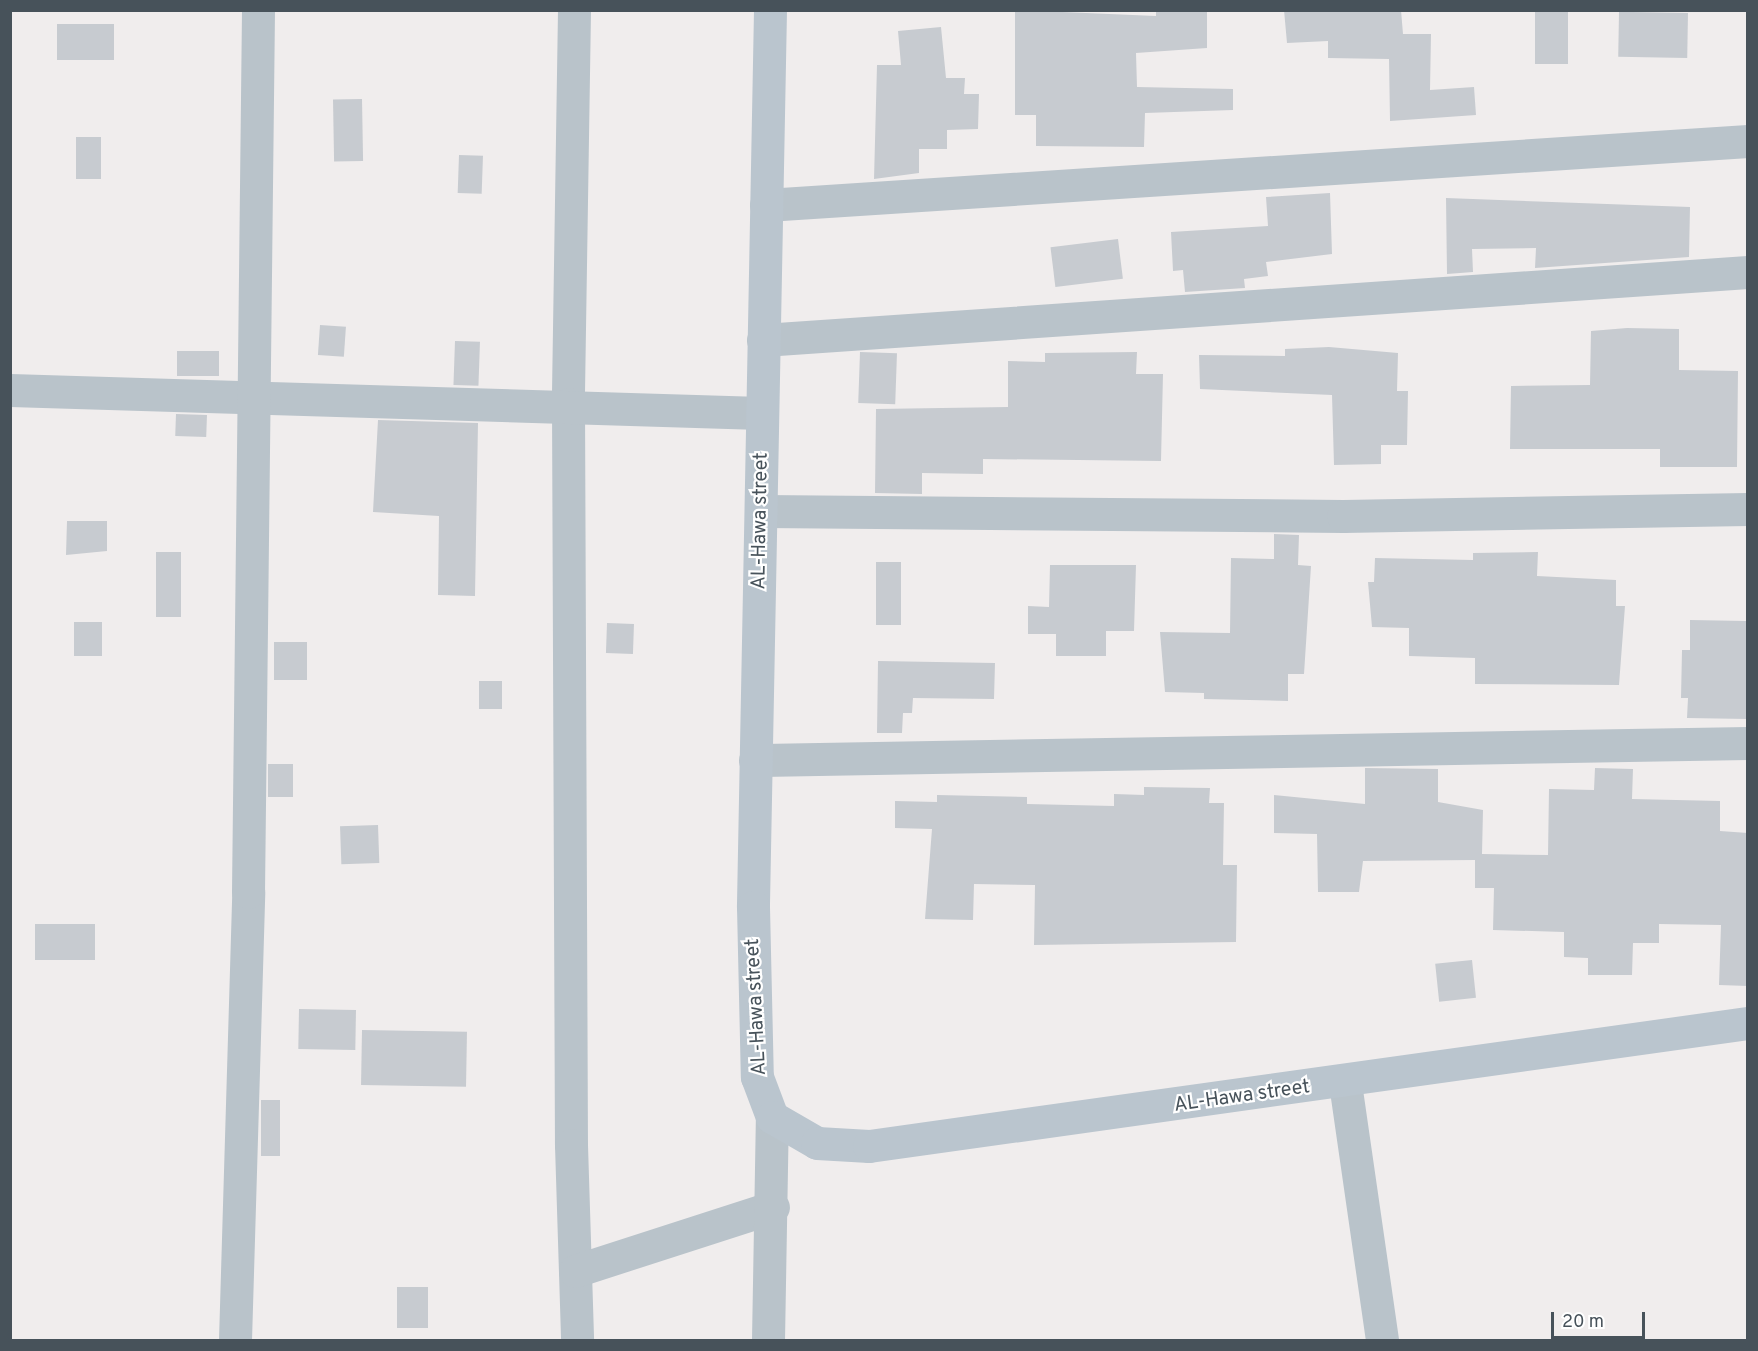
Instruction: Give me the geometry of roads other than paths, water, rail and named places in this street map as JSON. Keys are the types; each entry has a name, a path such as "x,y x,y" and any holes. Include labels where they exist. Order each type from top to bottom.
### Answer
{"street":[{"path":"236,1341 248,892 258,10"},
{"path":"574,10 568,404 577,1341"},
{"name":"AL-Hawa street","path":"770,10 761,413 763,511 755,760 758,1077 771,1117 817,1143 869,1146 1345,1083 1748,1023"},
{"path":"766,206 1748,141"},
{"path":"763,340 1748,272"},
{"path":"10,390 568,404 761,413"},
{"path":"763,511 1343,516 1748,509"},
{"path":"755,760 1748,743"},
{"path":"1345,1083 1382,1341"},
{"path":"768,1341 773,1207 771,1117"},
{"path":"575,1271 773,1207"}]}
